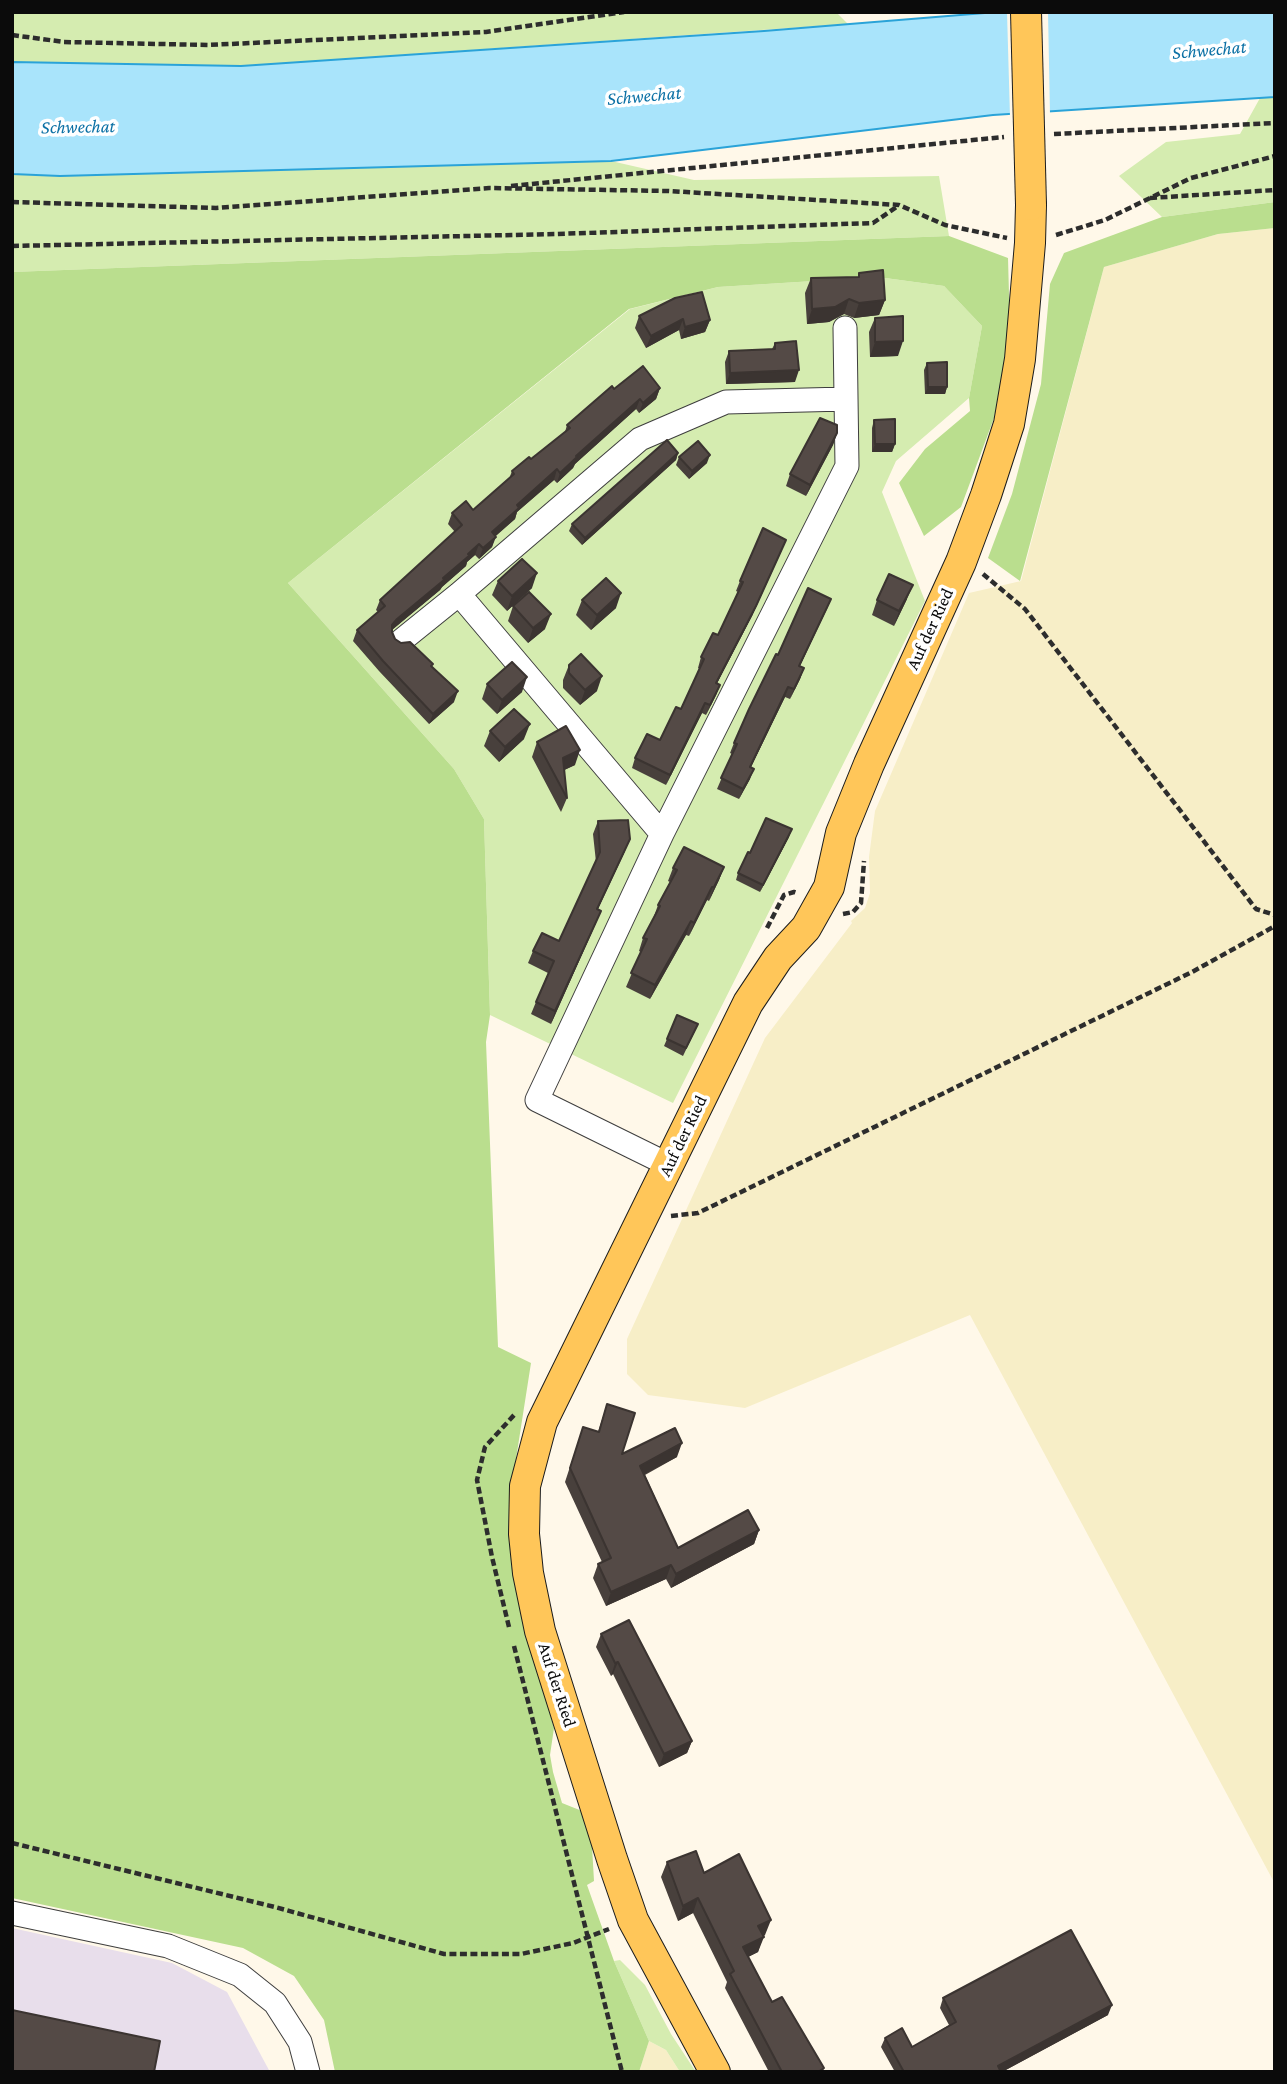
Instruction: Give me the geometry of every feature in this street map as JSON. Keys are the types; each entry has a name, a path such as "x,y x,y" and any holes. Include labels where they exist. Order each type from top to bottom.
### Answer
{"main road":[{"name":"Auf der Ried","path":"715,2072 633,1920 625,1898 540,1631 527,1573 524,1534 526,1486 542,1422 748,1003 778,958 806,928 828,887 841,833 869,764 961,562 986,495 1009,424 1020,359 1030,243 1026,12"}],"street":[{"path":"669,1166 537,1100 662,834 846,466 845,328"},
{"path":"402,640 640,439 726,402 846,400"},
{"path":"459,594 662,834"},
{"path":"12,1913 169,1946 240,1975 275,2003 300,2042 307,2072"}],"path":[{"path":"12,35 64,42 208,45 486,32 624,12"},
{"path":"1045,135 1275,123"},
{"path":"12,202 216,208 489,188 1011,136"},
{"path":"489,188 669,191 899,205 945,225 1030,243 1105,220 1191,178 1275,156"},
{"path":"1147,198 1275,190"},
{"path":"12,246 557,234 873,223 899,205"},
{"path":"961,562 991,579 1024,609 1256,909 1275,915"},
{"path":"766,930 785,895 794,892 843,914 853,912 861,903 865,849"},
{"path":"646,1212 666,1216 698,1213 1192,972 1275,926"},
{"path":"521,1404 515,1415 485,1447 477,1479 492,1557 622,2072"},
{"path":"12,1843 275,1907 444,1954 521,1954 573,1943 588,1936"}],"shaded area":[{"path":"1275,228 1275,1884 970,1315 745,1408 648,1395 627,1374 627,1339 765,1038 851,921 865,908 870,893 869,857 875,811 969,593 1021,581 1104,267 1218,234"},
{"path":"12,1928 172,1963 227,1992 270,2072 12,2072"},
{"path":"649,2041 666,2050 680,2072 639,2072"}],"green space":[{"path":"12,12 836,12 848,24 241,66 12,62"},
{"path":"1275,97 1275,202 1162,217 1119,176 1166,142 1240,134 1260,98"},
{"path":"611,161 694,180 939,176 949,236 12,272 12,174 60,176"},
{"path":"1275,202 1275,228 1218,234 1104,267 1020,581 988,558 1012,494 1041,384 1050,284 1064,253 1162,217"},
{"path":"949,236 1008,258 1010,331 994,418 961,507 924,536 899,483 925,449 970,411 969,398 982,326 944,286 878,277 718,287 629,309 288,583 454,769 484,819 490,1015 486,1042 498,1347 531,1363 513,1478 510,1520 512,1569 520,1609 554,1728 550,1755 553,1772 562,1803 582,1811 592,1846 594,1881 587,1885 614,1961 649,2041 639,2072 335,2072 324,2020 294,1976 243,1948 12,1898 12,272"},
{"path":"878,277 944,286 982,326 969,398 896,461 882,492 925,601 673,1103 490,1015 484,819 454,769 288,583 630,309 718,287"},
{"path":"620,1960 645,1985 671,2034 696,2072 680,2072 666,2050 649,2041 614,1961"}],"water":[{"name":"Schwechat","path":"997,12 1275,12 1275,97 993,115 611,161 60,176 12,174 12,62 241,66 764,31"}],"pier":[{"path":"1007,12 1048,12 1050,115 1010,117"}],"building":[{"path":"883,270 885,300 859,303 849,299 835,307 812,309 811,278 859,277 859,273"},
{"path":"702,292 710,320 685,327 683,319 651,336 639,316 675,298"},
{"path":"903,316 903,341 875,342 875,318"},
{"path":"796,341 799,370 730,373 729,351 775,349 775,343"},
{"path":"947,362 947,387 928,387 927,363"},
{"path":"643,366 660,388 643,403 640,399 560,473 557,469 492,532 496,537 483,548 479,544 443,578 444,580 392,625 395,639 401,643 410,642 458,691 433,714 357,630 385,606 380,600 462,525 452,513 466,501 473,510 514,474 512,471 570,428 567,425 612,386 614,389"},
{"path":"820,418 837,425 837,433 810,485 790,474"},
{"path":"895,419 895,444 875,444 874,420"},
{"path":"667,440 678,453 585,538 572,524"},
{"path":"698,441 710,455 692,471 679,457"},
{"path":"763,528 786,540 716,683 720,685 710,705 705,703 670,775 635,758 647,734 660,740 676,707 681,709 704,659 701,657 713,633 718,635 743,582 740,581"},
{"path":"522,559 537,573 512,596 498,581"},
{"path":"889,574 913,585 899,611 877,600"},
{"path":"606,578 621,593 597,615 582,600"},
{"path":"808,588 831,599 799,666 804,668 794,689 788,687 750,767 754,769 743,789 721,778 749,709 776,654 778,655"},
{"path":"529,592 551,614 533,628 513,606"},
{"path":"581,654 602,676 585,690 569,673 569,665"},
{"path":"512,662 527,677 502,700 487,684"},
{"path":"514,709 530,724 505,747 490,731"},
{"path":"566,726 580,750 563,758 567,798 537,742"},
{"path":"766,818 792,829 763,885 738,873"},
{"path":"628,820 630,839 597,909 601,911 555,1011 536,1002 554,961 533,951 542,933 559,941 600,852 598,821"},
{"path":"684,847 724,867 694,923 691,921 655,985 631,973 647,939 643,938 677,870 673,868"},
{"path":"677,1015 698,1024 686,1048 667,1039"},
{"path":"607,1404 635,1413 622,1454 675,1428 682,1443 640,1466 678,1548 748,1510 759,1530 676,1574 671,1565 611,1592 598,1564 611,1558 570,1468 583,1427 599,1432"},
{"path":"629,1620 692,1741 664,1754 601,1634"},
{"path":"696,1851 704,1873 739,1854 771,1920 758,1926 764,1937 743,1947 772,2002 782,1997 824,2068 818,2072 782,2072 730,1974 734,1971 698,1898 683,1906 667,1862"},
{"path":"1071,1930 1112,2005 998,2066 1001,2072 904,2072 885,2038 902,2028 912,2047 956,2022 943,1998"},
{"path":"12,2010 160,2041 154,2072 12,2072"}]}
